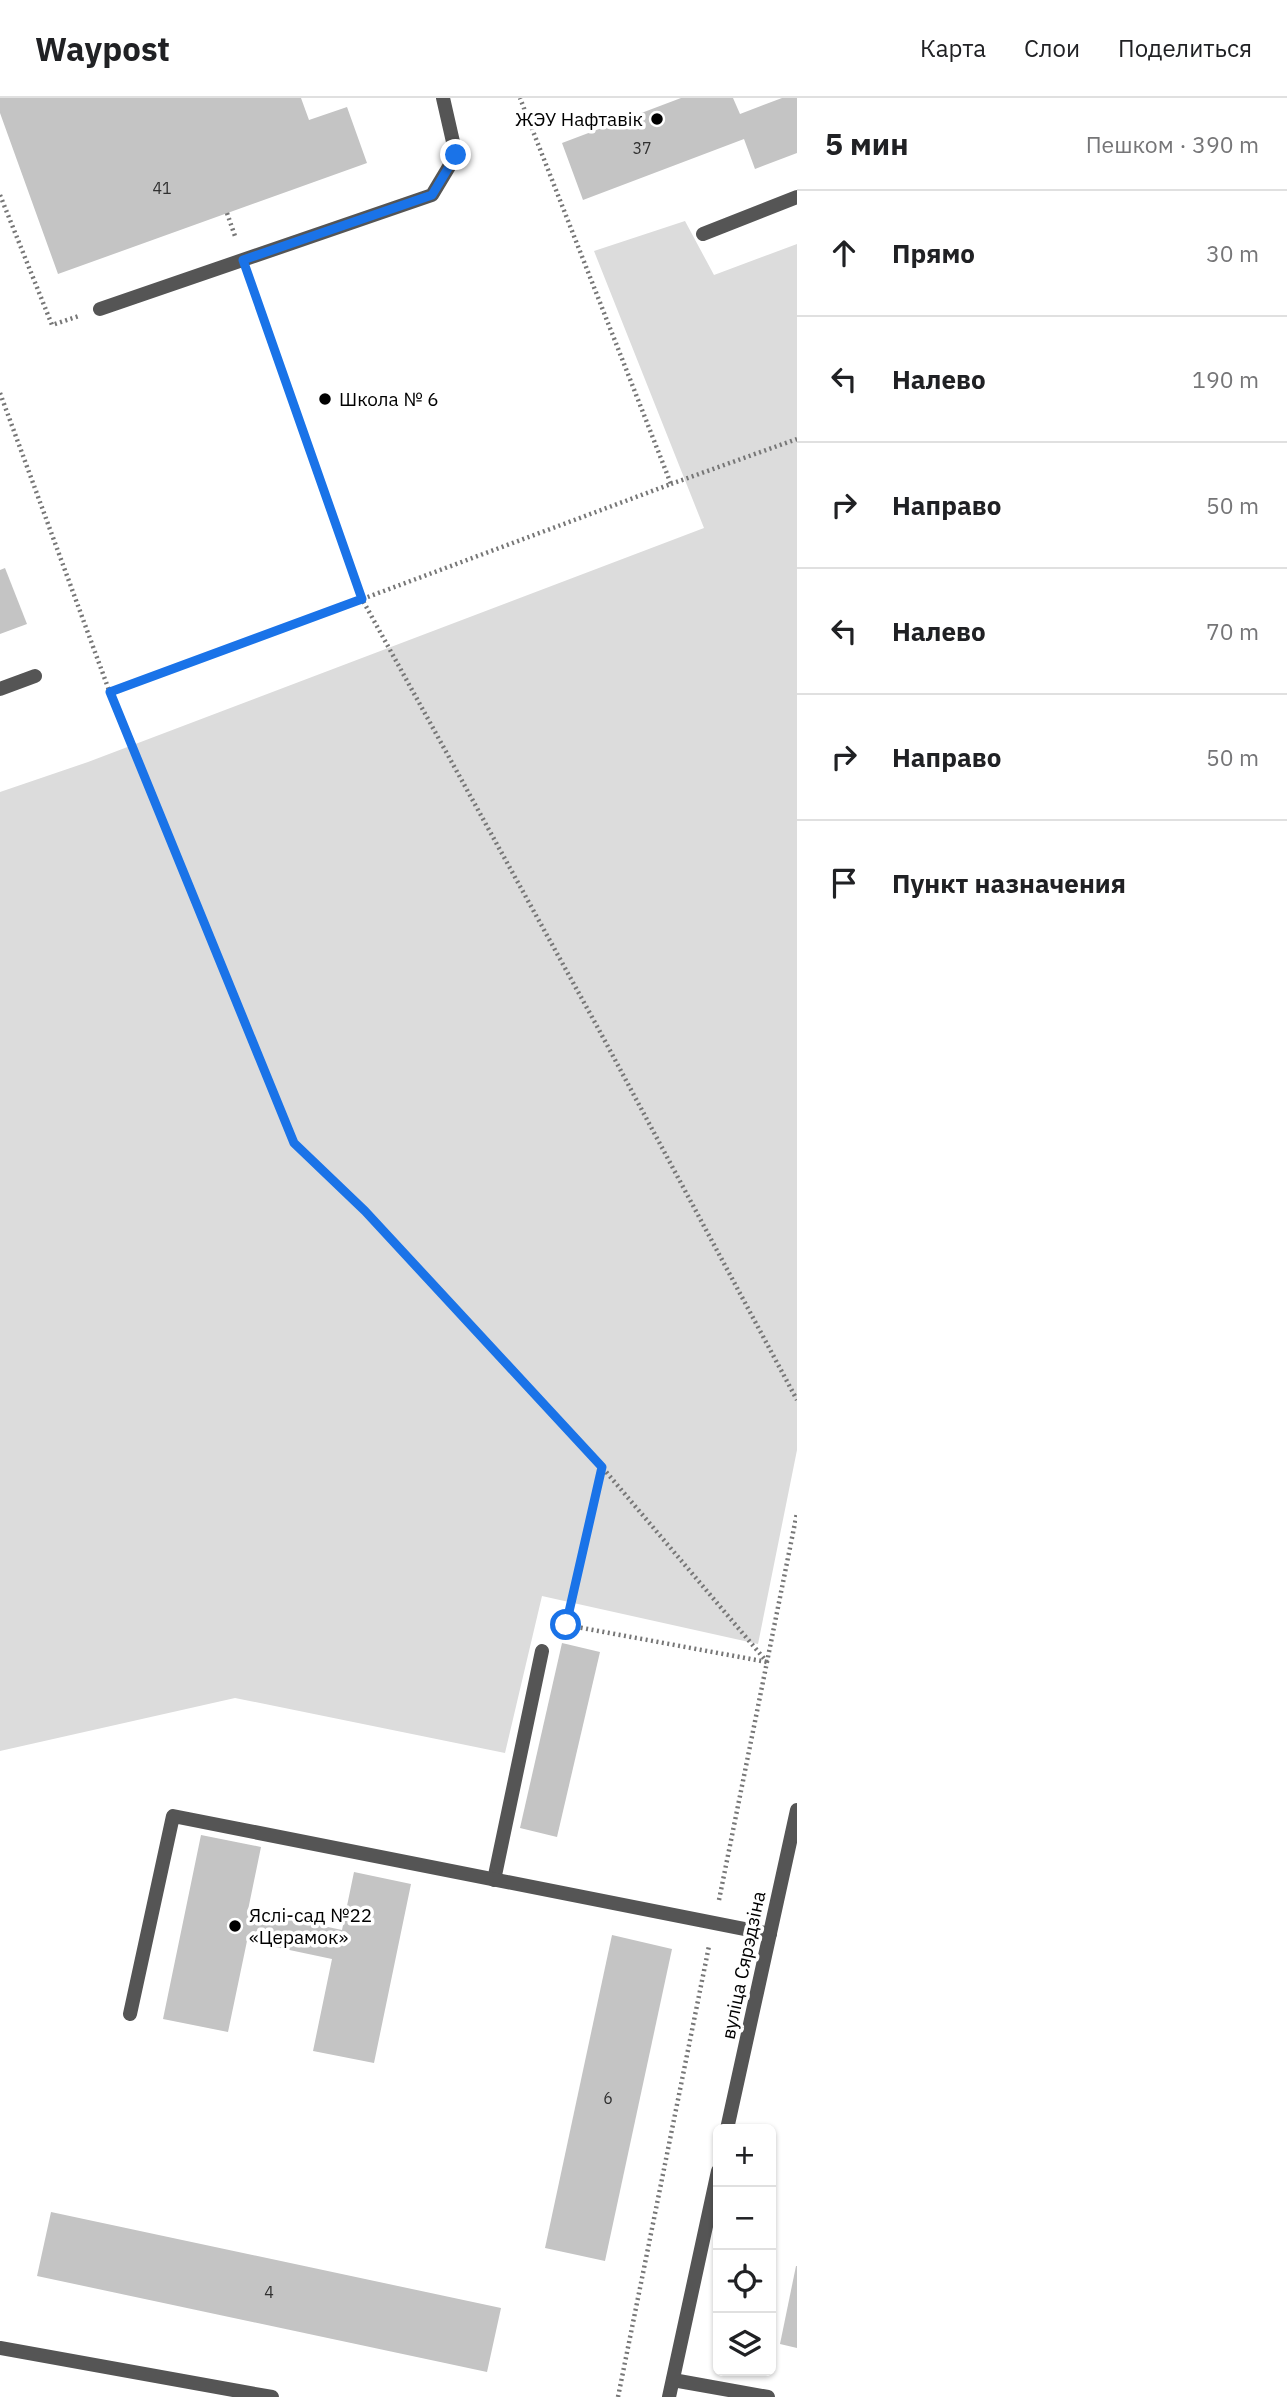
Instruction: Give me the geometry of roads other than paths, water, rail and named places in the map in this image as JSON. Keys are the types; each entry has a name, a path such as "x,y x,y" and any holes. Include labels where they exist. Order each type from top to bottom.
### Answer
{"street":[{"path":"100,309 432,195 456,155 443,98"},
{"path":"703,234 797,197"},
{"path":"0,689 35,676"},
{"path":"494,1880 542,1650"},
{"name":"вуліца Сярэдзіна","path":"728,2124 797,1810"},
{"path":"130,2014 173,1816 770,1934"},
{"path":"669,2397 715,2187"},
{"path":"0,2348 272,2397"},
{"path":"673,2379 768,2397"}],"place":[{"name":"ЖЭУ Нафтавік","path":"657,119"},
{"name":"Школа № 6","path":"325,399"},
{"name":"Яслі-сад №22 «Церамок»","path":"235,1926"}]}
